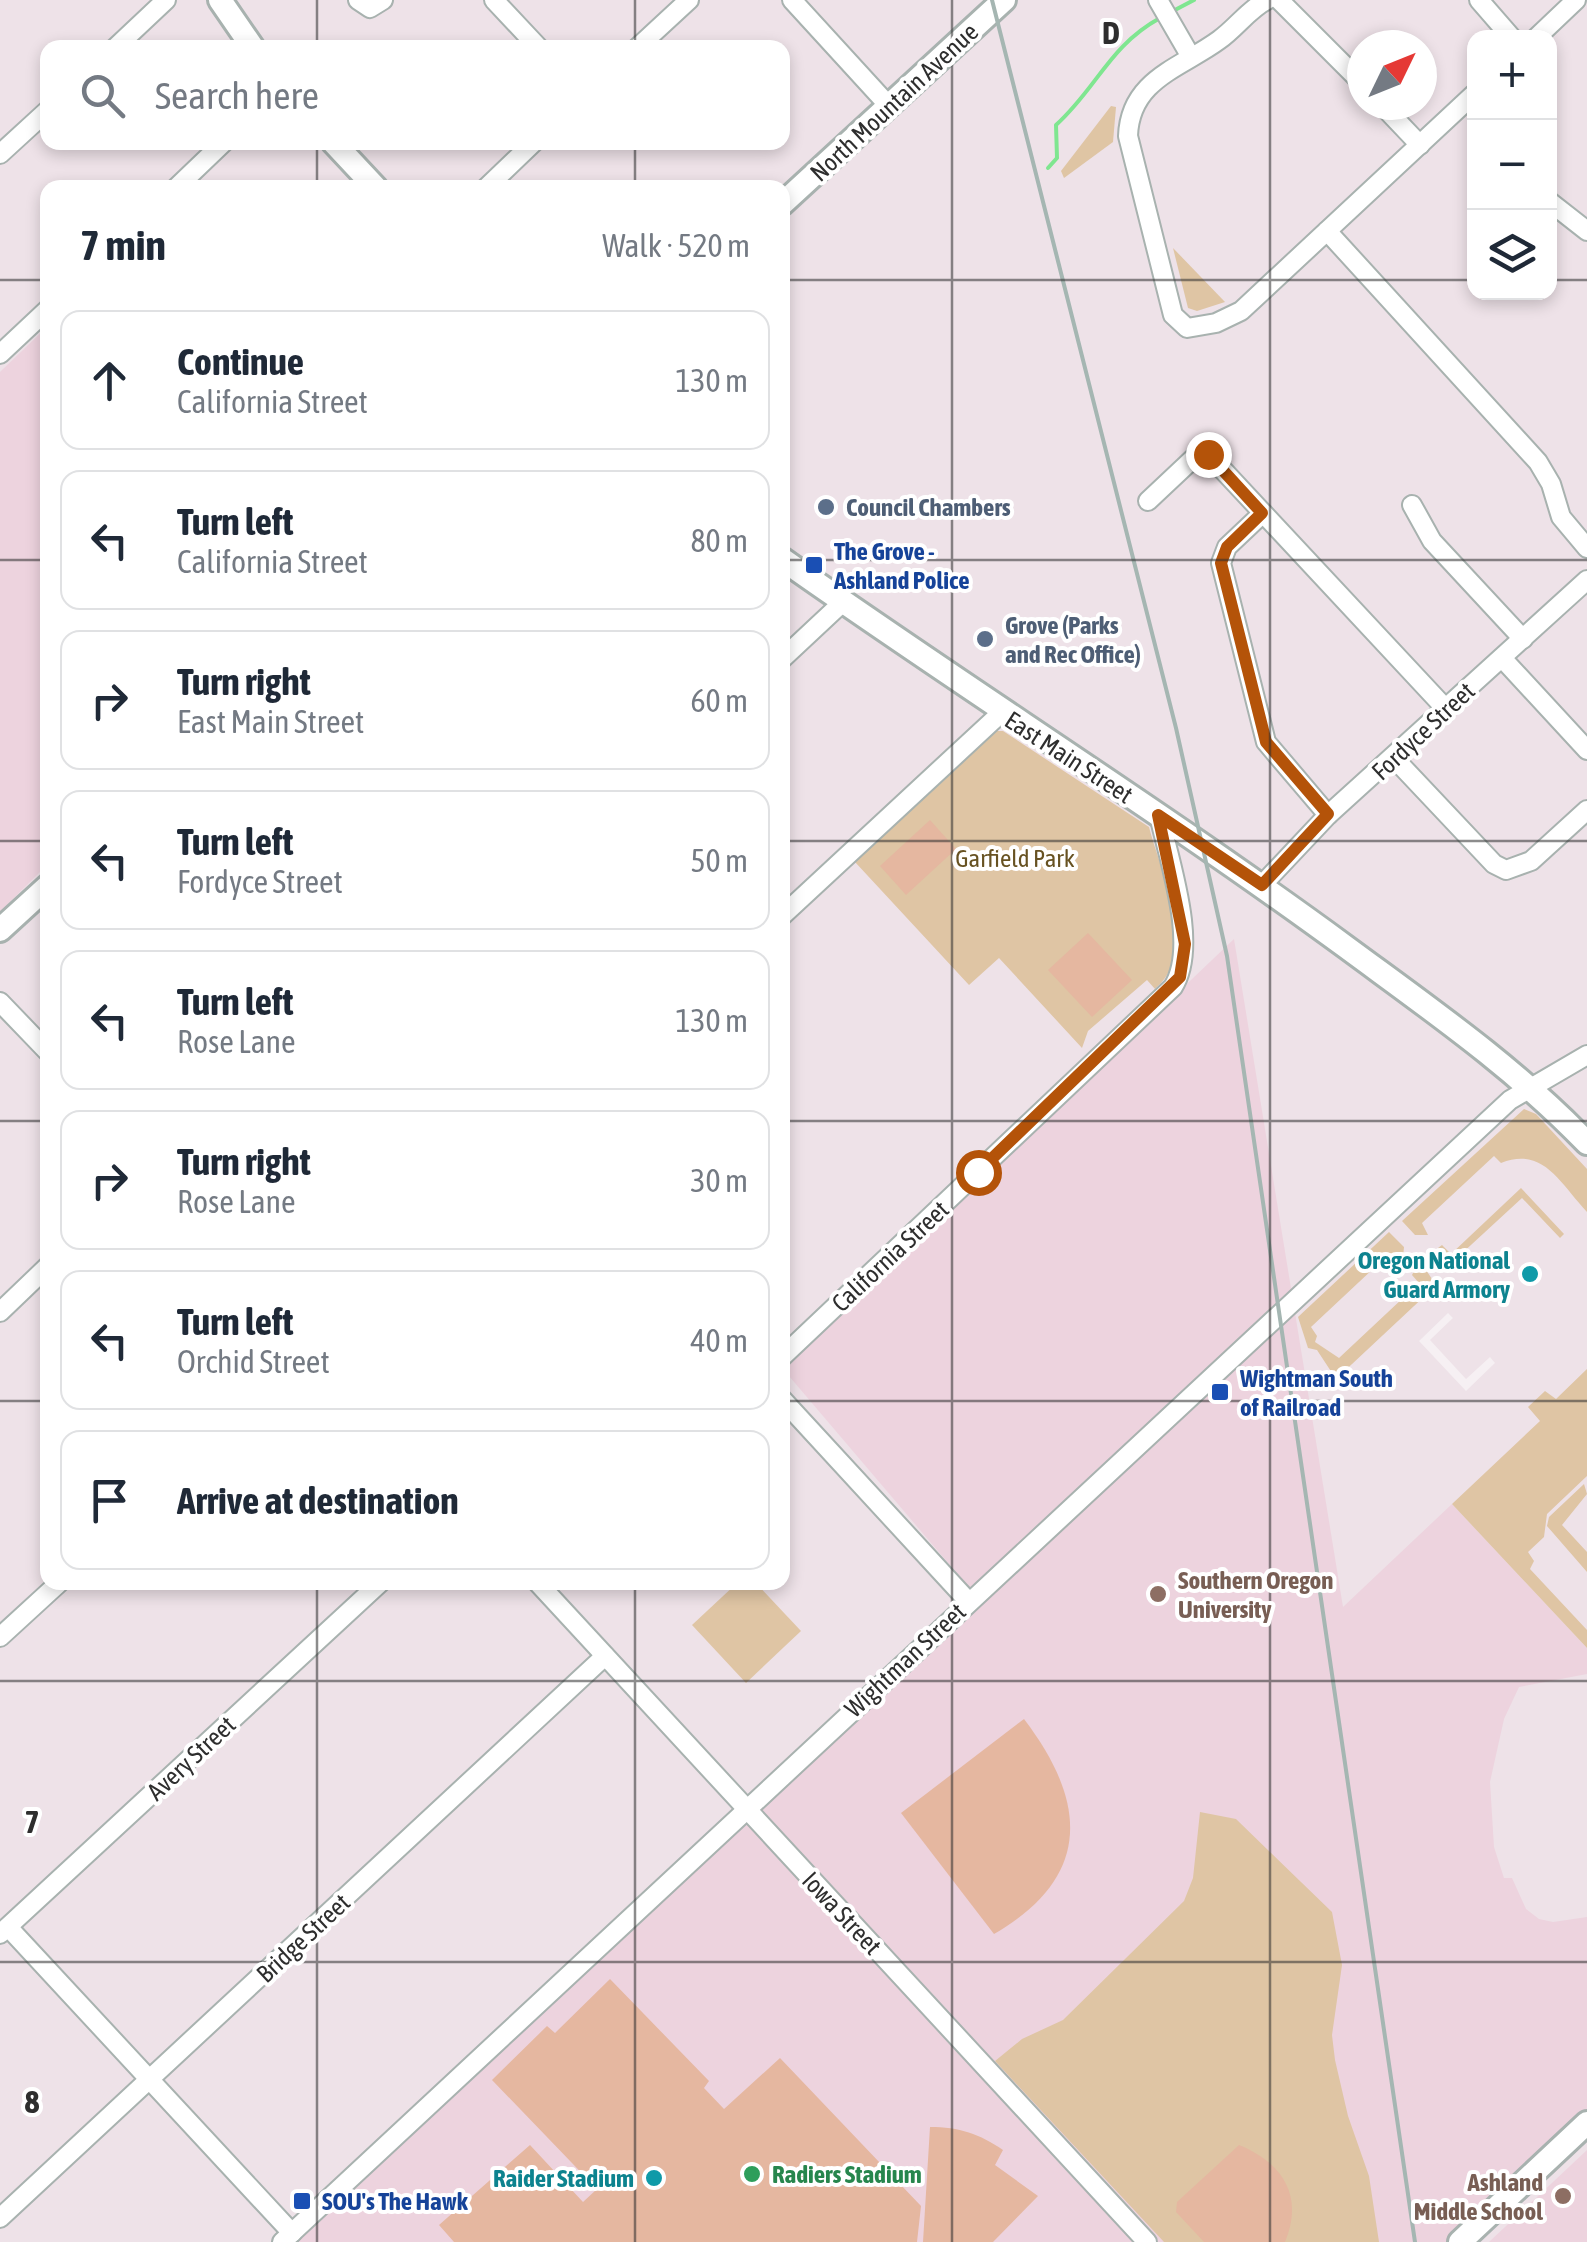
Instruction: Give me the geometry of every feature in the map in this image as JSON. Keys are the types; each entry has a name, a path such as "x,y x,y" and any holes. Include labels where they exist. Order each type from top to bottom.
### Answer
{"street":[{"path":"123,40 166,0"},
{"path":"220,0 247,40"},
{"path":"358,0 370,8 384,0"},
{"path":"494,0 531,40"},
{"path":"646,40 689,0"},
{"path":"792,0 890,106"},
{"name":"North Mountain Avenue","path":"790,197 1004,0"},
{"path":"1158,0 1190,57"},
{"path":"1267,0 1141,92 1131,113 1128,136 1173,315 1187,328 1235,315 1467,102"},
{"path":"1279,0 1347,68"},
{"path":"1478,0 1505,30"},
{"path":"1544,30 1576,0"},
{"path":"0,154 40,117"},
{"path":"1396,120 1420,145"},
{"path":"184,180 216,150"},
{"path":"340,150 369,180"},
{"path":"494,180 526,150"},
{"path":"1557,207 1587,230"},
{"path":"1326,232 1538,462 1551,484 1561,517 1587,548"},
{"path":"0,327 7,348 40,317"},
{"path":"1148,500 1205,452 1446,709"},
{"path":"1412,505 1432,541 1522,639"},
{"path":"1262,513 1227,547 1221,563 1266,742 1328,814"},
{"name":"East Main Street","path":"790,566 1000,712 1262,885 1534,1088 1587,1142"},
{"name":"Fordyce Street","path":"1262,885 1328,814 1587,580"},
{"path":"790,652 843,602"},
{"path":"1502,658 1587,750"},
{"path":"790,909 1000,712"},
{"path":"1394,758 1494,864 1506,870 1531,862 1587,810"},
{"name":"California Street","path":"790,1349 1173,987 1184,968 1185,944 1158,815"},
{"path":"0,930 40,893"},
{"path":"0,1002 40,1044"},
{"name":"Wightman Street","path":"287,2237 1510,1100 1587,1055"},
{"path":"0,1312 40,1274"},
{"path":"790,1408 968,1602"},
{"path":"0,1638 51,1590"},
{"name":"Avery Street","path":"4,1930 372,1590"},
{"name":"Iowa Street","path":"545,1590 1147,2242"},
{"name":"Bridge Street","path":"0,2218 605,1656"},
{"path":"4,1930 150,2080 287,2237"},
{"path":"1460,2242 1587,2123"}],"shaded area":[{"path":"40,334 40,872 0,912 0,372"},
{"path":"930,820 956,849 906,895 880,866"},
{"path":"1088,933 1132,980 1092,1017 1048,970"},
{"name":"Southern Oregon University","path":"1234,939 1343,1607 1452,1504 1587,1648 1587,1674 1519,1687 1504,1719 1490,1782 1494,1847 1504,1878 1512,1878 1526,1909 1539,1919 1553,1922 1587,1917 1587,2118 1456,2242 297,2242 983,1604 790,1377 790,1362"},
{"path":"1448,1313 1453,1318 1430,1340 1466,1379 1490,1357 1495,1363 1466,1391 1419,1341"},
{"path":"1024,1719 1060,1780 1070,1837 1063,1863 1049,1888 1026,1912 994,1934 901,1813"},
{"name":"Radiers Stadium","path":"610,1979 709,2081 704,2088 724,2109 780,2058 921,2206 917,2242 454,2242 439,2225 530,2145 583,2202 597,2189 492,2080 547,2026 555,2033"},
{"path":"930,2127 960,2130 994,2144 1003,2150 995,2165 1038,2196 993,2242 923,2242"},
{"path":"1239,2145 1267,2161 1286,2183 1292,2210 1285,2242 1204,2242 1176,2212 1177,2202"},
{"name":"Ashland Middle School","path":"1587,2150 1587,2242 1489,2242"}],"green space":[{"path":"1111,106 1116,107 1113,142 1064,178 1061,171"},
{"path":"1173,248 1225,302 1197,311 1188,308"},
{"name":"Garfield Park","path":"997,731 1003,731 1149,827 1168,889 1176,933 1175,954 1168,973 1155,989 1147,980 1088,1031 1082,1048 999,958 969,985 855,862"},
{"path":"1524,1109 1536,1114 1587,1169 1587,1212 1540,1163 1516,1159 1501,1163 1494,1156 1422,1223 1428,1235 1415,1235 1402,1221"},
{"path":"1521,1188 1564,1234 1560,1238 1522,1198 1446,1268 1436,1256 1438,1248 1442,1245 1451,1254"},
{"path":"1389,1232 1404,1247 1403,1258 1390,1253 1311,1327 1317,1336 1315,1342 1339,1358 1419,1283 1412,1275 1415,1269 1426,1270 1434,1282 1429,1292 1336,1379 1317,1350 1308,1348 1298,1317"},
{"path":"1587,1369 1587,1476 1547,1514 1544,1537 1528,1552 1534,1561 1530,1569 1587,1630 1587,1648 1452,1504 1540,1421 1528,1407 1545,1391 1556,1399"},
{"path":"1584,1484 1587,1494 1562,1525 1587,1552 1587,1572 1547,1526 1549,1517"},
{"path":"730,1590 763,1590 801,1631 746,1683 692,1625"},
{"path":"1200,1812 1236,1819 1332,1912 1342,1965 1332,2035 1335,2060 1348,2116 1369,2176 1379,2242 1164,2242 995,2061 1022,2039 1063,2020 1184,1901 1193,1878"}],"waterway":[{"path":"1173,11 1194,0"},
{"path":"1048,168 1057,158 1056,125 1115,54 1160,18"}],"railway":[{"path":"992,0 1176,728 1227,956 1415,2242"}],"place":[{"name":"Council Chambers","path":"826,507"},
{"name":"The Grove - Ashland Police","path":"814,565"},
{"name":"Grove (Parks and Rec Office)","path":"985,639"},
{"name":"Oregon National Guard Armory","path":"1530,1274"},
{"name":"Wightman South of Railroad","path":"1220,1392"},
{"name":"Southern Oregon University","path":"1158,1594"},
{"name":"Radiers Stadium","path":"752,2174"},
{"name":"Raider Stadium","path":"654,2178"},
{"name":"Ashland Middle School","path":"1563,2196"},
{"name":"SOU's The Hawk","path":"302,2201"}],"route":[{"path":"978,1172 1180,977 1186,958 1185,944 1158,815 1262,885 1328,814 1266,742 1221,563 1227,547 1262,513 1208,454"}]}
